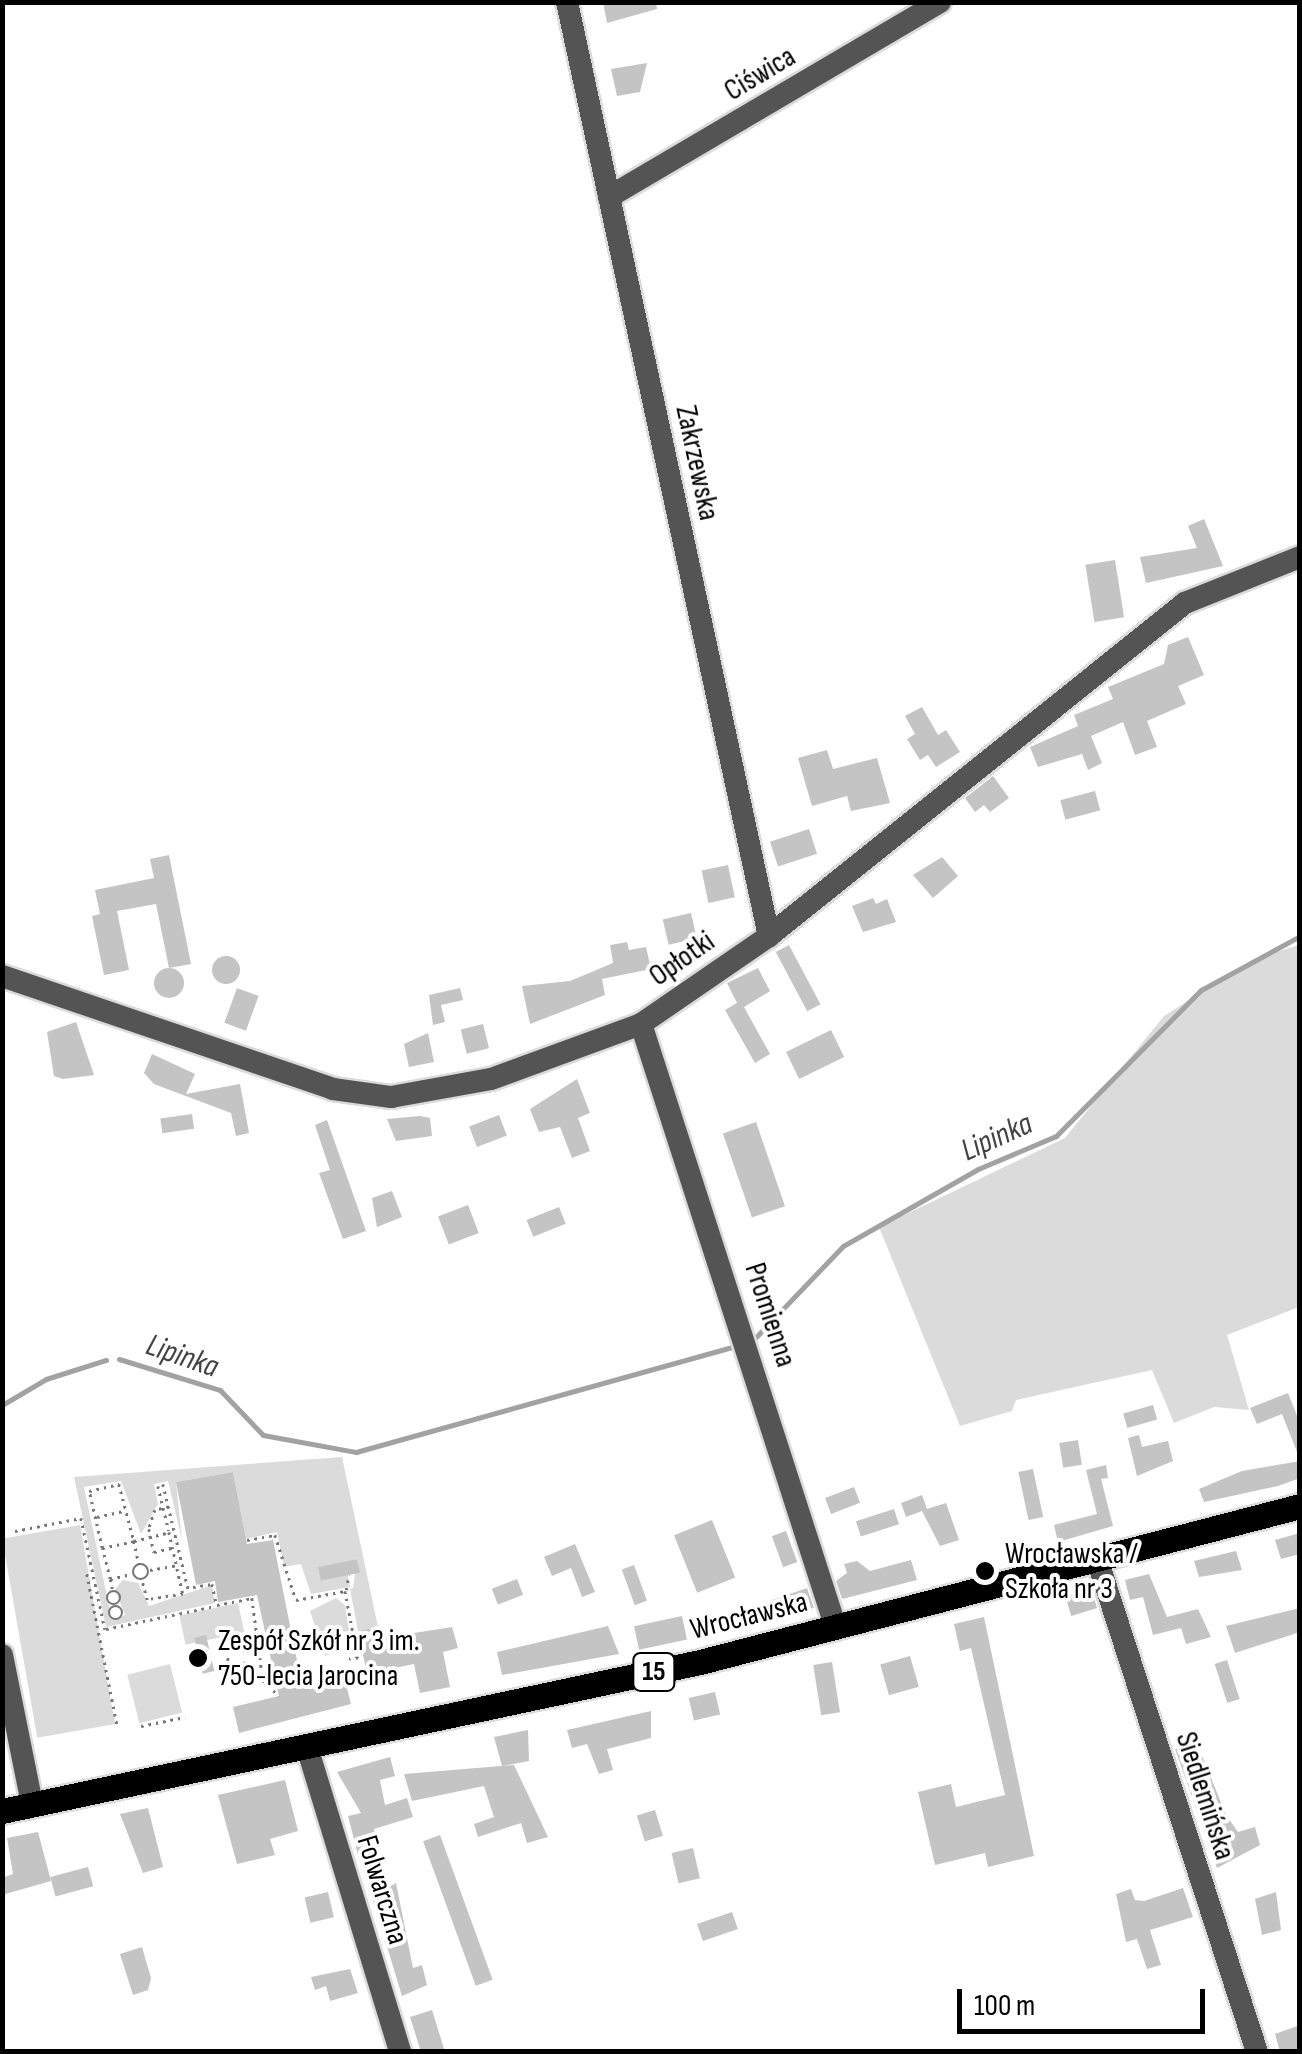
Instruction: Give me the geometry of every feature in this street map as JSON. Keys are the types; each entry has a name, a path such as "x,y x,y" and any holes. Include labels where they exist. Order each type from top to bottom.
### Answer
{"main road":[{"name":"Wrocławska","path":"2,1810 306,1747 836,1628 1300,1506"}],"street":[{"name":"Zakrzewska","path":"566,2 769,936"},
{"name":"Ciświca","path":"610,198 940,2"},
{"name":"Opłotki","path":"2,976 228,1057 390,1097 491,1079 641,1024 769,936 1185,603 1300,557"},
{"name":"Promienna","path":"641,1024 836,1628"},
{"name":"Siedlemińska","path":"1097,1559 1257,2052"},
{"path":"2,1655 32,1804"},
{"name":"Folwarczna","path":"306,1747 400,2052"}],"path":[{"path":"113,1592 107,1597 115,1606 113,1592 110,1578 89,1491 119,1484 138,1564 132,1574"},
{"path":"164,1484 189,1592"},
{"path":"110,1578 132,1574 142,1581 147,1600 183,1594 158,1486"},
{"path":"169,1506 156,1510 149,1529 154,1552 178,1547"},
{"path":"95,1517 126,1510"},
{"path":"15,1532 81,1518 104,1629"},
{"path":"102,1548 169,1532"},
{"path":"247,1540 275,1535 296,1600 352,1588 349,1575"},
{"path":"138,1564 149,1571"},
{"path":"142,1581 149,1571 176,1565"},
{"path":"86,1574 117,1724"},
{"path":"193,1587 212,1584 216,1605"},
{"path":"344,1591 358,1658 349,1659"},
{"path":"98,1630 252,1598 263,1680 279,1696"},
{"path":"224,1636 234,1686"},
{"path":"302,1686 309,1667"},
{"path":"243,1670 246,1684"},
{"path":"141,1726 186,1716"}],"shaded area":[{"path":"1299,945 1299,1307 1227,1335 1249,1410 1214,1407 1174,1423 1152,1370 1016,1400 1012,1411 960,1426 879,1227 1065,1138 1164,1016 1254,959"},
{"path":"342,1457 378,1627 358,1631 350,1589 357,1559 318,1568 321,1581 348,1575 350,1587 311,1594 301,1564 284,1567 277,1532 246,1539 233,1472 176,1482 182,1540 168,1481 154,1484 158,1504 141,1534 121,1481 84,1487 112,1620 125,1615 115,1589 123,1580 138,1583 149,1606 212,1585 215,1603 106,1627 74,1477"},
{"path":"80,1525 115,1724 37,1738 2,1539"},
{"path":"336,1598 345,1605 351,1645 325,1656 310,1611"},
{"path":"238,1603 244,1632 186,1645 179,1615"},
{"path":"170,1664 182,1713 139,1723 127,1675"}],"building":[{"path":"603,2 656,2 657,9 607,23"},
{"path":"647,63 640,92 617,96 611,69"},
{"path":"1204,519 1223,566 1146,583 1140,557 1197,548 1188,526"},
{"path":"1115,560 1124,617 1094,622 1085,565"},
{"path":"1188,637 1204,675 1178,686 1186,704 1147,721 1157,747 1135,755 1123,722 1091,736 1102,763 1088,770 1082,754 1038,767 1030,747 1078,726 1074,715 1113,699 1108,687 1164,664 1168,645"},
{"path":"922,707 938,735 946,730 960,752 936,767 928,755 920,760 907,739 915,734 905,716"},
{"path":"827,750 833,769 877,758 890,803 851,811 847,796 812,806 798,758"},
{"path":"993,776 1009,798 990,812 984,805 975,812 965,798"},
{"path":"1095,791 1100,810 1065,820 1060,800"},
{"path":"809,829 817,854 778,866 770,842"},
{"path":"169,855 191,964 169,968 156,904 117,911 129,970 104,975 92,916 100,914 95,890 154,878 150,859"},
{"path":"942,857 958,876 933,898 913,875"},
{"path":"728,865 735,897 708,903 702,871"},
{"path":"873,898 876,904 887,899 896,922 863,932 852,906"},
{"path":"691,913 697,938 669,945 663,920"},
{"path":"627,942 629,950 646,947 651,969 602,979 605,995 530,1024 522,986 570,981 613,963 610,945"},
{"path":"789,945 820,1004 807,1011 776,952"},
{"path":"226,956 236,960 240,970 236,980 226,984 216,980 212,970 216,960"},
{"path":"169,968 180,972 184,983 180,994 169,998 158,994 154,983 158,972"},
{"path":"758,968 770,991 744,1007 770,1054 755,1063 725,1010 737,1003 727,983"},
{"path":"237,988 259,996 246,1031 224,1023"},
{"path":"460,988 463,1000 441,1005 445,1022 433,1025 429,995"},
{"path":"76,1022 94,1075 63,1079 54,1076 47,1032"},
{"path":"483,1024 489,1048 467,1054 461,1030"},
{"path":"831,1030 844,1057 799,1079 786,1052"},
{"path":"428,1033 434,1062 409,1067 404,1044"},
{"path":"152,1054 195,1074 186,1094 240,1084 249,1133 236,1136 231,1113 154,1084 144,1073"},
{"path":"577,1079 590,1113 578,1118 590,1151 572,1158 560,1127 539,1132 530,1109"},
{"path":"192,1114 194,1129 162,1133 160,1118"},
{"path":"499,1115 507,1136 477,1147 469,1126"},
{"path":"430,1118 432,1136 396,1141 387,1119"},
{"path":"327,1120 366,1231 343,1239 319,1173 330,1170 315,1125"},
{"path":"756,1122 785,1206 752,1218 723,1133"},
{"path":"392,1191 402,1217 377,1227 372,1198"},
{"path":"468,1205 479,1233 449,1244 438,1216"},
{"path":"559,1207 566,1224 533,1237 527,1220"},
{"path":"1288,1393 1300,1423 1299,1457 1282,1414 1257,1424 1250,1408"},
{"path":"1153,1405 1157,1419 1127,1428 1123,1414"},
{"path":"1139,1435 1142,1447 1168,1441 1173,1461 1137,1476 1128,1438"},
{"path":"1078,1440 1082,1465 1063,1468 1059,1443"},
{"path":"1300,1461 1300,1478 1278,1486 1204,1502 1199,1489 1242,1471"},
{"path":"1106,1465 1108,1478 1101,1479 1113,1526 1058,1542 1054,1525 1097,1514 1086,1470"},
{"path":"1033,1469 1043,1517 1029,1520 1018,1472"},
{"path":"233,1472 247,1544 273,1540 302,1686 344,1677 351,1704 239,1733 233,1707 279,1696 257,1595 218,1602 215,1581 196,1585 176,1482"},
{"path":"854,1487 860,1503 831,1514 825,1498"},
{"path":"922,1495 927,1509 946,1503 959,1540 940,1546 922,1511 906,1517 901,1503"},
{"path":"894,1509 899,1524 861,1537 856,1521"},
{"path":"712,1520 735,1577 697,1593 674,1535"},
{"path":"786,1531 797,1562 783,1567 772,1536"},
{"path":"1300,1533 1300,1554 1281,1559 1275,1540"},
{"path":"575,1544 595,1592 582,1597 571,1568 552,1576 544,1557"},
{"path":"1236,1551 1242,1570 1199,1577 1194,1561"},
{"path":"357,1559 360,1573 321,1581 318,1567"},
{"path":"911,1560 917,1580 842,1599 836,1581 847,1573 844,1564 857,1561 870,1571"},
{"path":"634,1565 647,1601 635,1605 622,1569"},
{"path":"1149,1574 1167,1617 1198,1609 1211,1637 1186,1644 1181,1628 1153,1635 1143,1597 1130,1600 1125,1580"},
{"path":"517,1579 523,1595 498,1605 492,1589"},
{"path":"807,1588 814,1608 771,1623 764,1603"},
{"path":"1091,1588 1097,1608 1071,1616 1065,1596"},
{"path":"1300,1608 1300,1632 1235,1653 1226,1626"},
{"path":"682,1616 687,1639 639,1650 634,1626"},
{"path":"984,1617 1034,1856 988,1867 985,1853 935,1865 918,1792 951,1784 956,1807 1005,1795 971,1648 960,1651 954,1624"},
{"path":"608,1626 619,1654 502,1675 497,1652"},
{"path":"378,1627 382,1638 452,1627 458,1648 443,1652 450,1687 420,1693 414,1664 367,1674 358,1631"},
{"path":"206,1635 214,1671 203,1674 194,1638"},
{"path":"910,1656 919,1687 889,1695 880,1665"},
{"path":"1227,1660 1240,1699 1227,1703 1215,1664"},
{"path":"832,1662 840,1712 821,1715 813,1665"},
{"path":"715,1692 720,1714 694,1720 689,1698"},
{"path":"651,1711 651,1738 607,1749 613,1770 599,1774 587,1744 572,1748 567,1730"},
{"path":"528,1730 529,1761 502,1766 494,1737"},
{"path":"1197,1743 1226,1815 1238,1832 1255,1827 1260,1845 1217,1868 1175,1749"},
{"path":"390,1757 395,1776 380,1780 385,1805 407,1798 413,1817 374,1829 380,1854 359,1859 348,1816 361,1813 337,1772"},
{"path":"514,1765 548,1837 527,1843 521,1823 478,1837 474,1824 494,1817 484,1786 412,1801 404,1774"},
{"path":"285,1780 298,1831 270,1839 275,1855 237,1864 218,1795"},
{"path":"148,1808 163,1867 143,1873 120,1814"},
{"path":"655,1810 663,1836 645,1841 637,1816"},
{"path":"38,1832 51,1881 2,1895 2,1878 13,1874 7,1838"},
{"path":"440,1835 493,1980 476,1986 423,1841"},
{"path":"693,1848 700,1878 679,1883 672,1853"},
{"path":"88,1867 93,1886 56,1896 50,1877"},
{"path":"396,1883 413,1968 422,1965 427,1985 402,1996 372,1897"},
{"path":"1183,1888 1193,1917 1150,1930 1161,1965 1147,1969 1137,1939 1126,1942 1116,1894 1131,1889 1135,1900 1144,1901"},
{"path":"328,1892 334,1917 310,1923 305,1897"},
{"path":"1276,1892 1281,1930 1262,1935 1255,1899"},
{"path":"732,1912 738,1929 703,1941 697,1924"},
{"path":"142,1947 151,1978 148,1990 133,1995 120,1954"},
{"path":"350,1969 358,1993 330,2001 326,1986 315,1990 311,1977"},
{"path":"432,2010 445,2052 421,2052 410,2017"},
{"path":"1300,2025 1300,2052 1280,2052 1275,2034"}],"waterway":[{"name":"Lipinka","path":"756,1337 843,1246 978,1169 1056,1136 1201,990 1300,936"},
{"name":"Lipinka","path":"119,1359 220,1390 263,1435 356,1452 738,1345"},
{"name":"Lipinka","path":"2,1405 46,1379 106,1360"}],"place":[{"name":"Wrocławska / Szkoła nr 3","path":"985,1571"},
{"name":"Zespół Szkół nr 3 im. 750-lecia Jarocina","path":"198,1658"}]}
